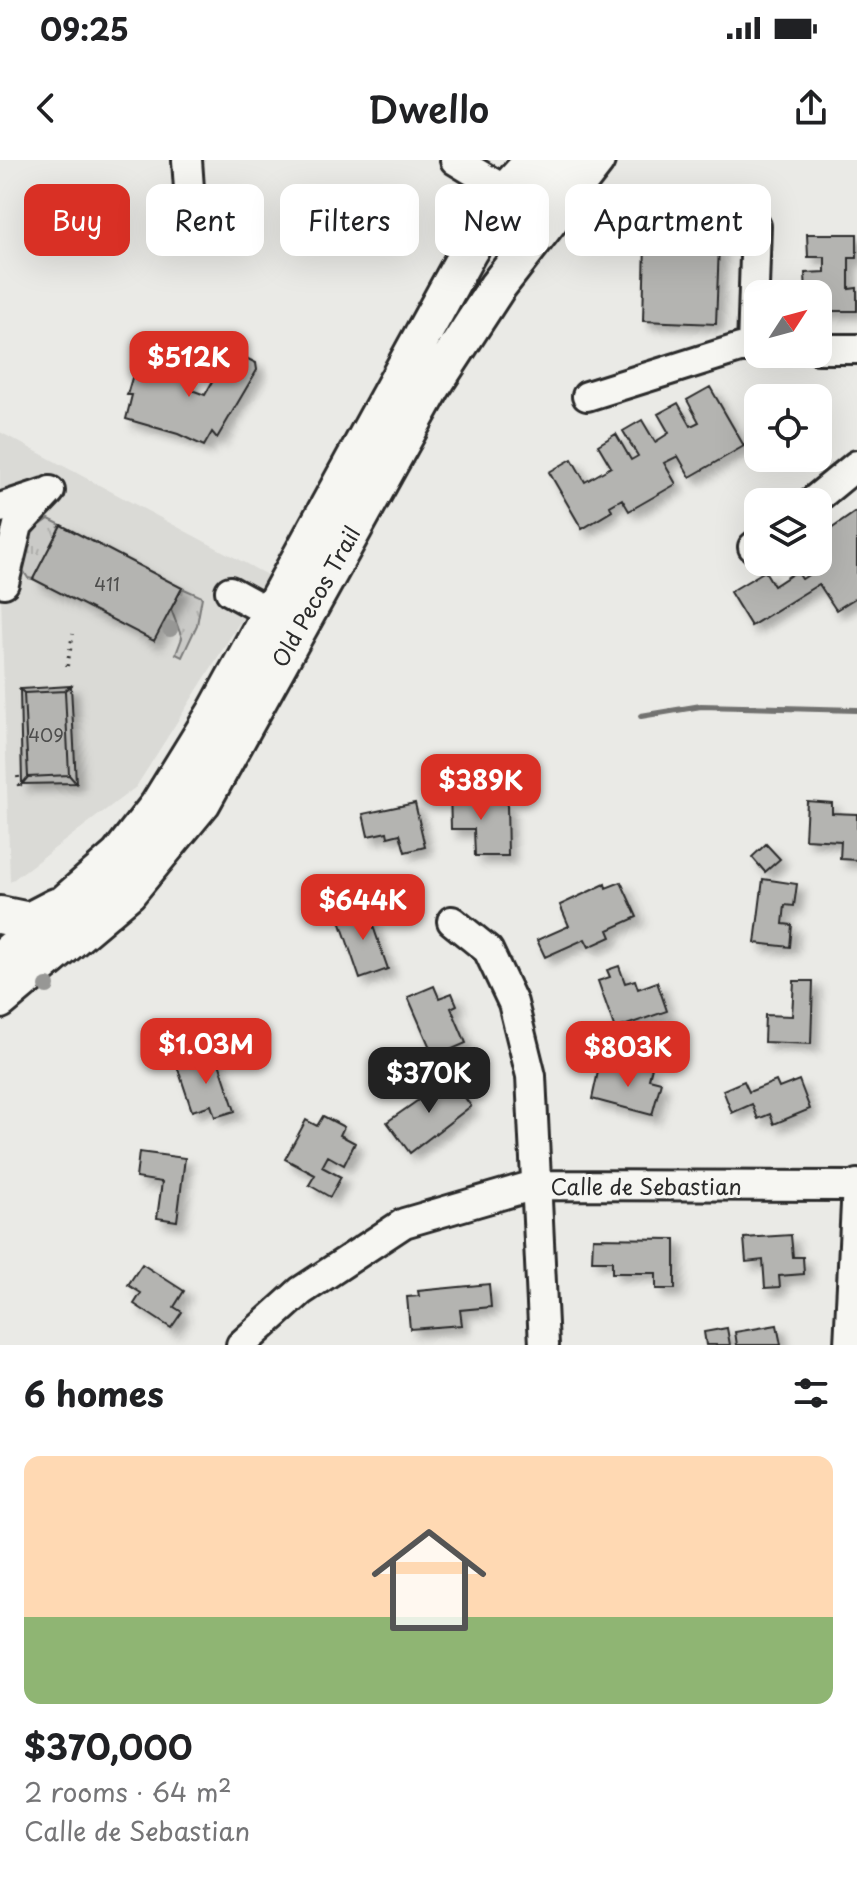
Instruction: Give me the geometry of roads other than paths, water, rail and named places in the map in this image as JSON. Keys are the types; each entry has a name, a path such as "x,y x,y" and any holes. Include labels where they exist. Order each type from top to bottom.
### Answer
{"main road":[{"name":"Old Pecos Trail","path":"512,184 534,160"},
{"name":"Old Pecos Trail","path":"0,1000 128,892 196,810 432,387 497,287 596,160"},
{"name":"Old Pecos Trail","path":"0,960 119,856 158,806 216,712 466,256"},
{"path":"0,915 18,920 37,918 90,883"}],"street":[{"path":"187,160 189,184"},
{"path":"455,160 494,184"},
{"path":"539,184 564,160"},
{"path":"756,256 756,280"},
{"path":"587,396 744,348"},
{"path":"832,349 857,349"},
{"path":"829,488 857,465"},
{"path":"0,508 50,491 18,525 4,583 0,553"},
{"path":"230,591 270,613"},
{"path":"452,921 488,950 513,1003 531,1076 544,1345"},
{"name":"Calle de Sebastian","path":"241,1345 301,1291 404,1223 535,1185 857,1185"},
{"path":"849,1345 857,1185"}],"waterway":[{"path":"641,716 701,706 857,710"}]}
